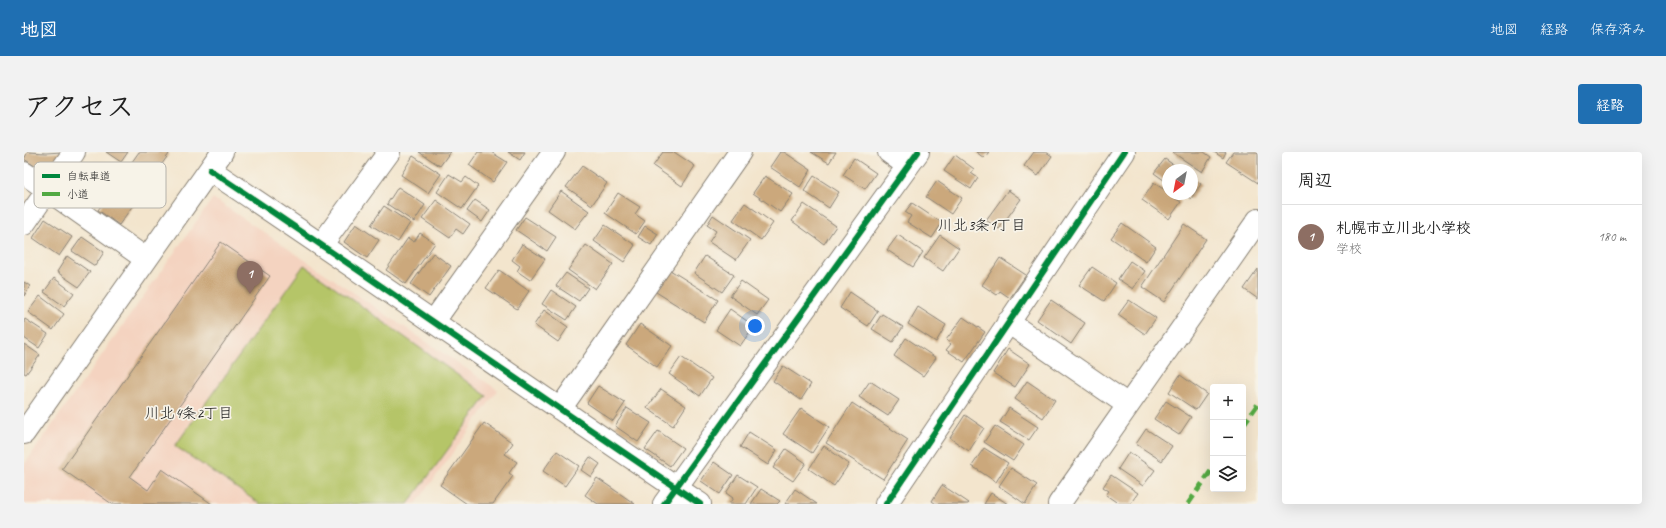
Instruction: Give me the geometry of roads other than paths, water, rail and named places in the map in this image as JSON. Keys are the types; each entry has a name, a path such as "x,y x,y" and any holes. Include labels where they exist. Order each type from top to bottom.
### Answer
{"street":[{"path":"67,162 74,152"},
{"path":"24,433 222,152"},
{"path":"322,244 389,152"},
{"path":"434,321 554,152"},
{"path":"560,409 740,152"},
{"path":"670,496 913,159 888,152"},
{"path":"886,504 1124,152"},
{"path":"210,170 322,244 560,409 670,496 700,504"},
{"path":"24,173 34,180"},
{"path":"24,224 35,208"},
{"path":"75,208 146,259"},
{"path":"1059,504 1258,220"},
{"path":"1008,322 1128,405"}],"place":[{"name":"札幌市立川北小学校","path":"250,294"}],"district":[{"name":"川北3条1丁目","path":"982,225"},
{"name":"川北4条2丁目","path":"189,413"}]}
